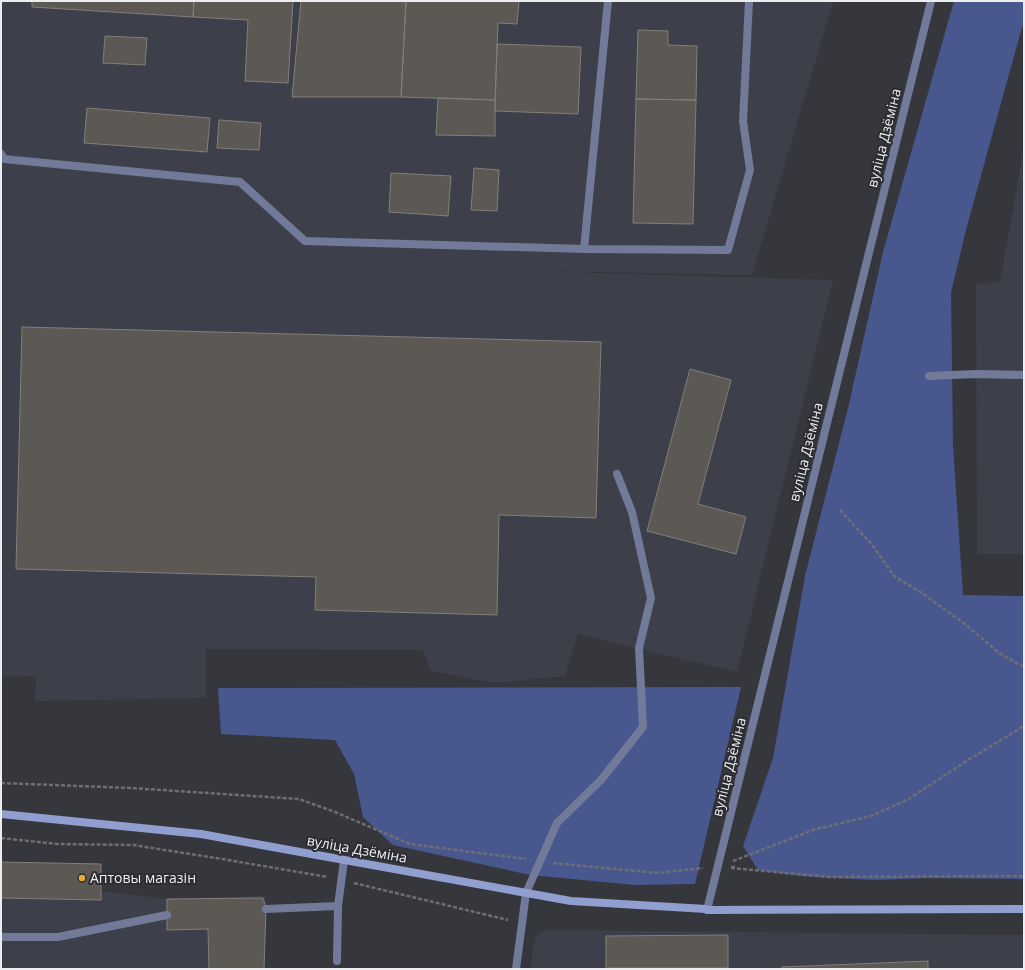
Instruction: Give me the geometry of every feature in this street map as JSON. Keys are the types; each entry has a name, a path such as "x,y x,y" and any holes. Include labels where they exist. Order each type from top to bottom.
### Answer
{"main road":[{"name":"вуліца Дзёміна","path":"1,814 200,834 571,901 707,910 1024,909"}],"street":[{"path":"584,249 608,1"},
{"path":"1,154 4,159 240,182 305,241 584,249 728,250 750,170 743,121 749,1"},
{"name":"вуліца Дзёміна","path":"707,910 931,1"},
{"path":"929,376 976,374 1024,375"},
{"path":"516,969 526,893 557,823 601,780 643,727 639,648 651,598 632,512 617,474"},
{"path":"337,961 338,906 344,860"},
{"path":"266,909 338,906"},
{"path":"1,937 58,937 167,915"}],"path":[{"path":"840,510 873,546 894,576 922,593 966,625 999,653 1024,667"},
{"path":"717,867 813,830 871,816 907,800 1024,726"},
{"path":"1,783 131,788 299,799 410,844 540,861 657,873 717,867 737,867"},
{"path":"1,838 57,844 133,845 230,860 341,880 522,924"},
{"path":"717,867 830,877 1024,876"}],"shaded area":[{"path":"1,1 846,1 833,2 752,275 496,270 833,280 737,672 578,634 565,676 494,683 431,671 423,650 206,649 206,698 35,701 36,676 1,677"},
{"path":"954,1 1024,1 1024,20 967,226 951,292 953,446 963,595 1024,596 1024,879 928,878 874,880 800,876 758,870 743,846 773,758 805,576 849,404 883,252"},
{"path":"1024,147 1024,554 977,554 976,285 1000,282"},
{"path":"741,687 695,884 635,885 530,875 393,845 363,817 354,774 335,740 221,734 218,688"},
{"path":"1,862 101,864 101,891 167,899 266,896 264,969 1,969"},
{"path":"545,930 1024,935 1024,969 530,969 535,937"}],"building":[{"path":"32,1 194,1 193,17 32,7"},
{"path":"194,1 293,1 288,83 245,81 248,20 193,17"},
{"path":"301,1 406,1 401,97 292,97"},
{"path":"406,1 519,1 517,24 498,23 495,100 401,97"},
{"path":"638,30 668,31 668,45 697,46 696,100 636,99"},
{"path":"105,36 147,38 145,65 103,63"},
{"path":"497,44 581,47 578,114 495,111"},
{"path":"438,98 495,100 495,136 436,135"},
{"path":"636,99 696,100 693,224 633,223"},
{"path":"87,108 210,118 207,152 84,143"},
{"path":"219,120 261,123 259,150 217,148"},
{"path":"474,168 499,170 497,211 471,210"},
{"path":"391,173 451,176 448,216 389,212"},
{"path":"22,327 601,342 596,518 499,515 497,615 315,610 316,577 16,569"},
{"path":"690,369 731,380 698,504 746,517 736,554 647,531"},
{"path":"1,862 101,864 101,900 1,898"},
{"path":"263,898 266,909 264,969 209,969 208,929 167,930 167,899"},
{"path":"728,935 728,968 606,968 606,936"},
{"path":"928,961 928,969 782,969 782,967"}],"place":[{"name":"Аптовы магазін","path":"82,878"}]}
